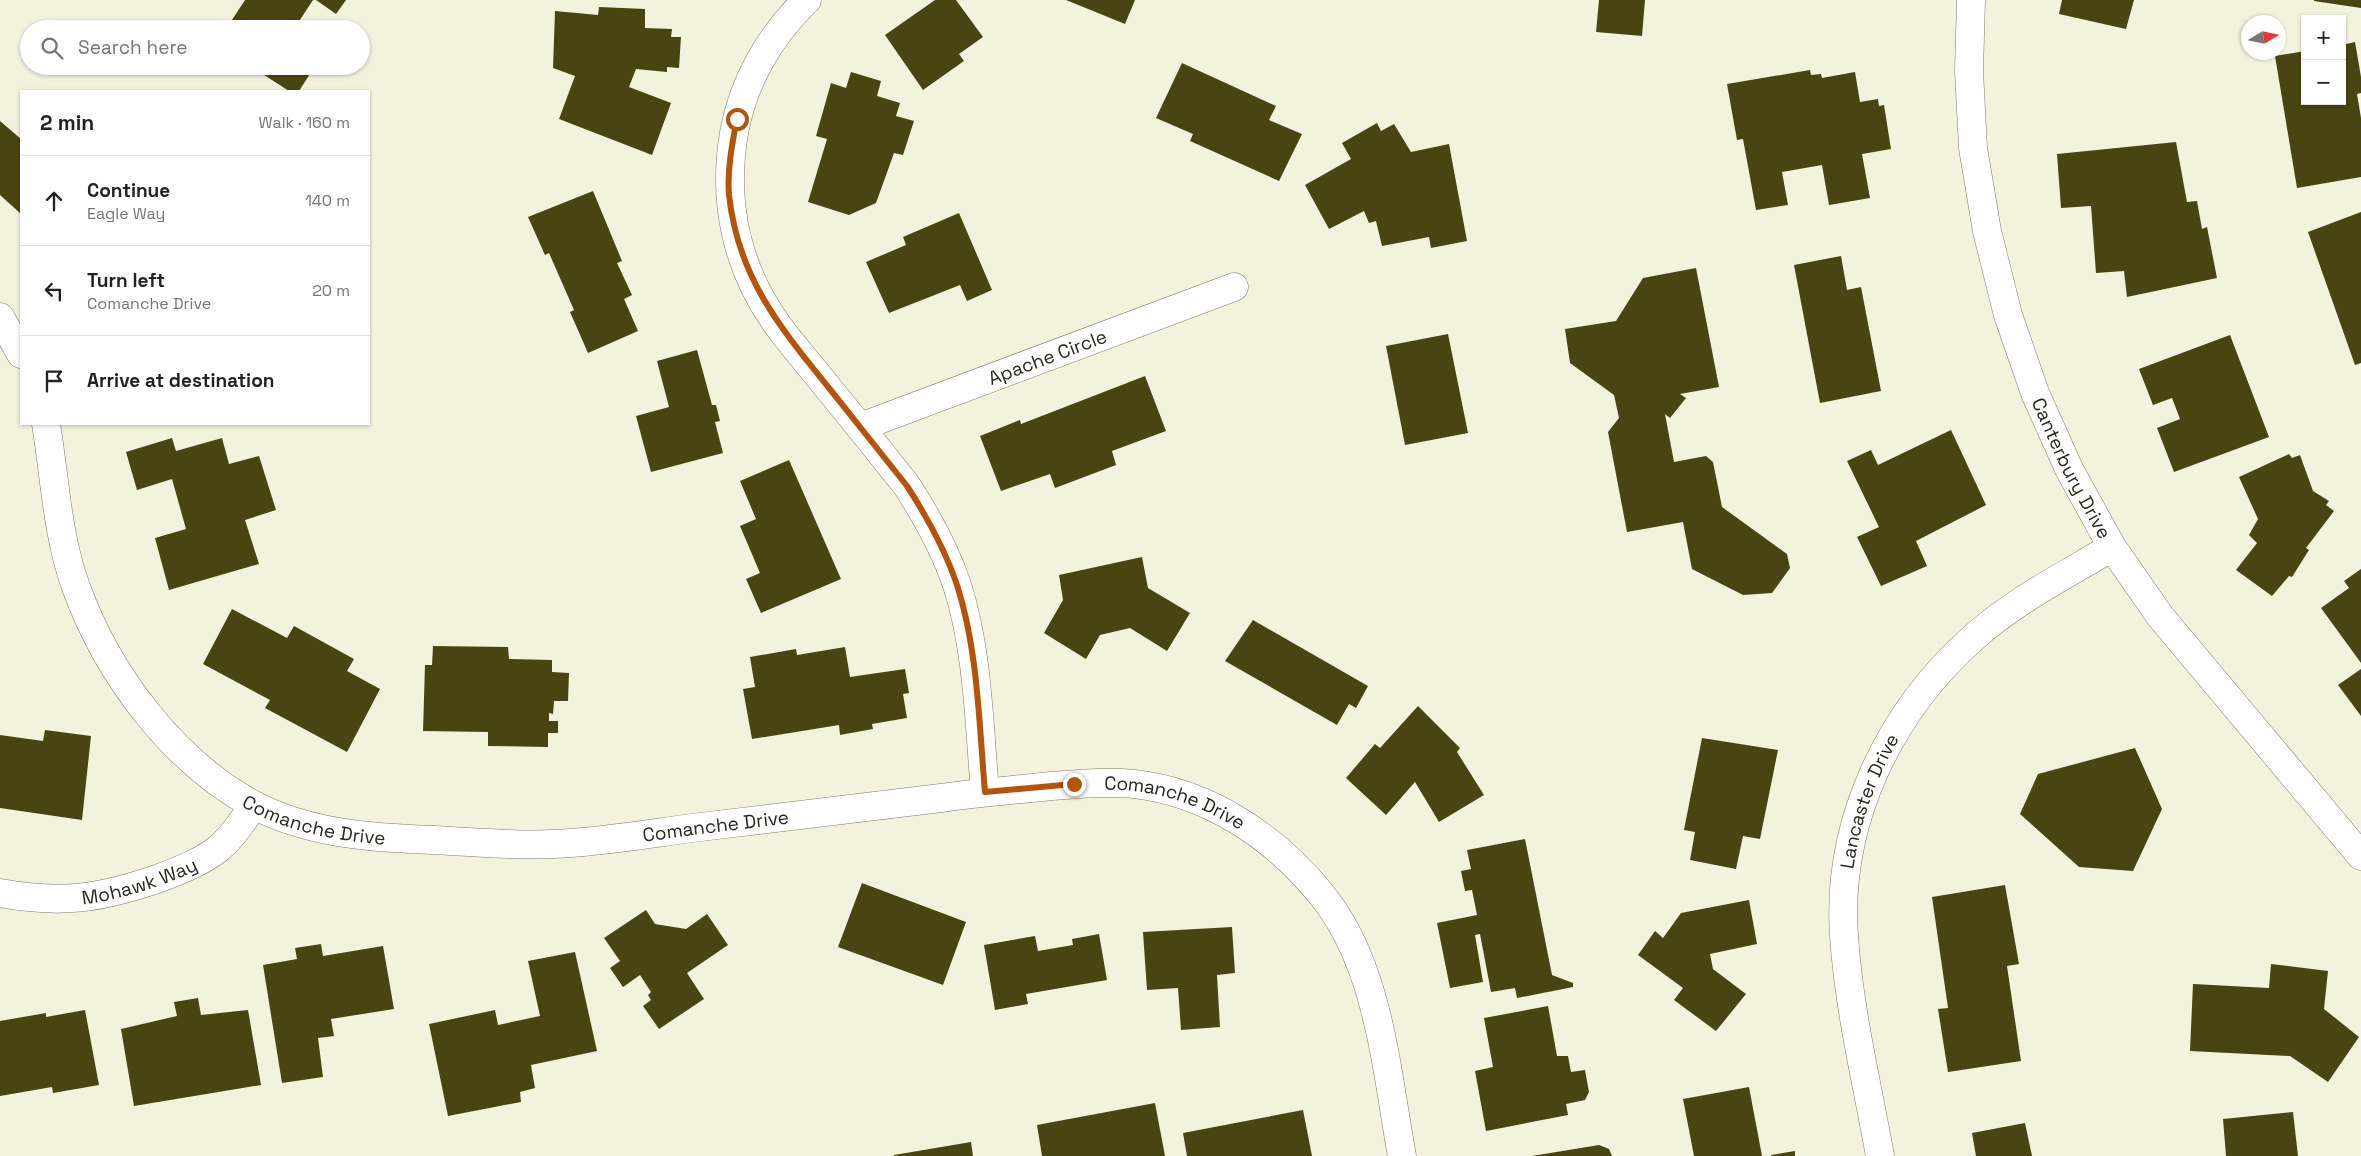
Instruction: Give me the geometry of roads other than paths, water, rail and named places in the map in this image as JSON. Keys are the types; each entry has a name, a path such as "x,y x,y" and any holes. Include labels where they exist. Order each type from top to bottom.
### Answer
{"street":[{"path":"808,0 795,12 770,43 749,81 737,119 731,154 729,193 734,228 744,261 778,326 907,486 925,513 940,543 957,584 966,621 972,658 985,792"},
{"name":"Canterbury Drive","path":"1971,0 1969,72 1973,148 1987,231 2008,315 2035,393 2069,469 2112,547 2160,616 2361,856"},
{"name":"Apache Circle","path":"860,427 1234,287"},
{"path":"0,317 20,352"},
{"name":"Comanche Drive","path":"46,425 62,539 76,587 97,638 130,693 164,732 202,770 254,805 327,830 360,836 555,844 985,792 1104,783 1134,784 1164,790 1193,799 1260,834 1294,863 1324,897 1349,936 1368,980 1402,1156"},
{"name":"Lancaster Drive","path":"1880,1156 1849,984 1844,934 1845,886 1851,842 1863,796 1880,758 1900,721 1925,687 1949,661 1974,637 2004,615 2112,547"},
{"name":"Mohawk Way","path":"0,894 46,900 77,899 121,891 198,862 219,848 254,805"}]}
